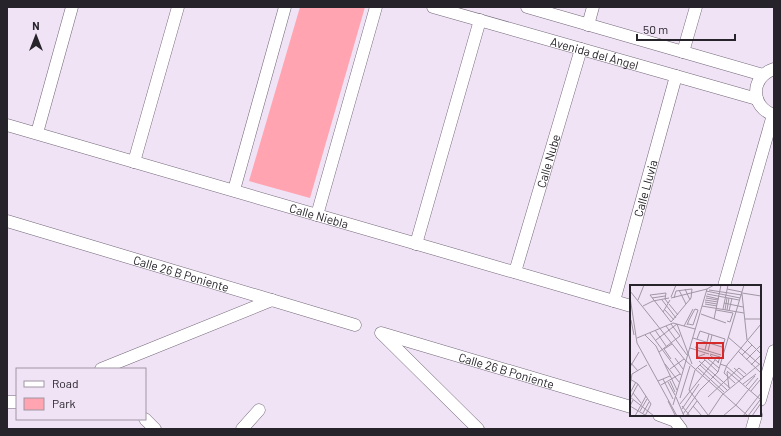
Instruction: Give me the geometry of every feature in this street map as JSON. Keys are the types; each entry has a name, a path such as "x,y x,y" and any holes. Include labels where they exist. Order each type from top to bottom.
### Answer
{"street":[{"path":"37,133 72,7"},
{"path":"134,162 178,7"},
{"path":"234,190 285,7"},
{"path":"317,215 376,7"},
{"name":"Avenida del Ángel","path":"433,7 757,99"},
{"path":"527,7 763,75"},
{"path":"588,25 593,7"},
{"path":"683,52 696,7"},
{"path":"416,244 480,20"},
{"name":"Calle Nube","path":"515,272 581,49"},
{"path":"724,285 774,115 763,109 757,99 757,86 763,75 774,69"},
{"name":"Calle Lluvia","path":"614,301 676,76"},
{"name":"Calle Niebla","path":"7,125 630,306"},
{"name":"Calle 26 B Poniente","path":"8,225 355,325"},
{"path":"103,368 272,300"},
{"name":"Calle 26 B Poniente","path":"478,429 381,333 630,407"},
{"path":"761,396 774,351"},
{"path":"242,429 258,410"},
{"path":"662,416 675,421 681,428"},
{"path":"752,429 756,416"},
{"path":"146,420 155,429"}],"green space":[{"path":"300,7 365,7 310,198 249,181"}]}
